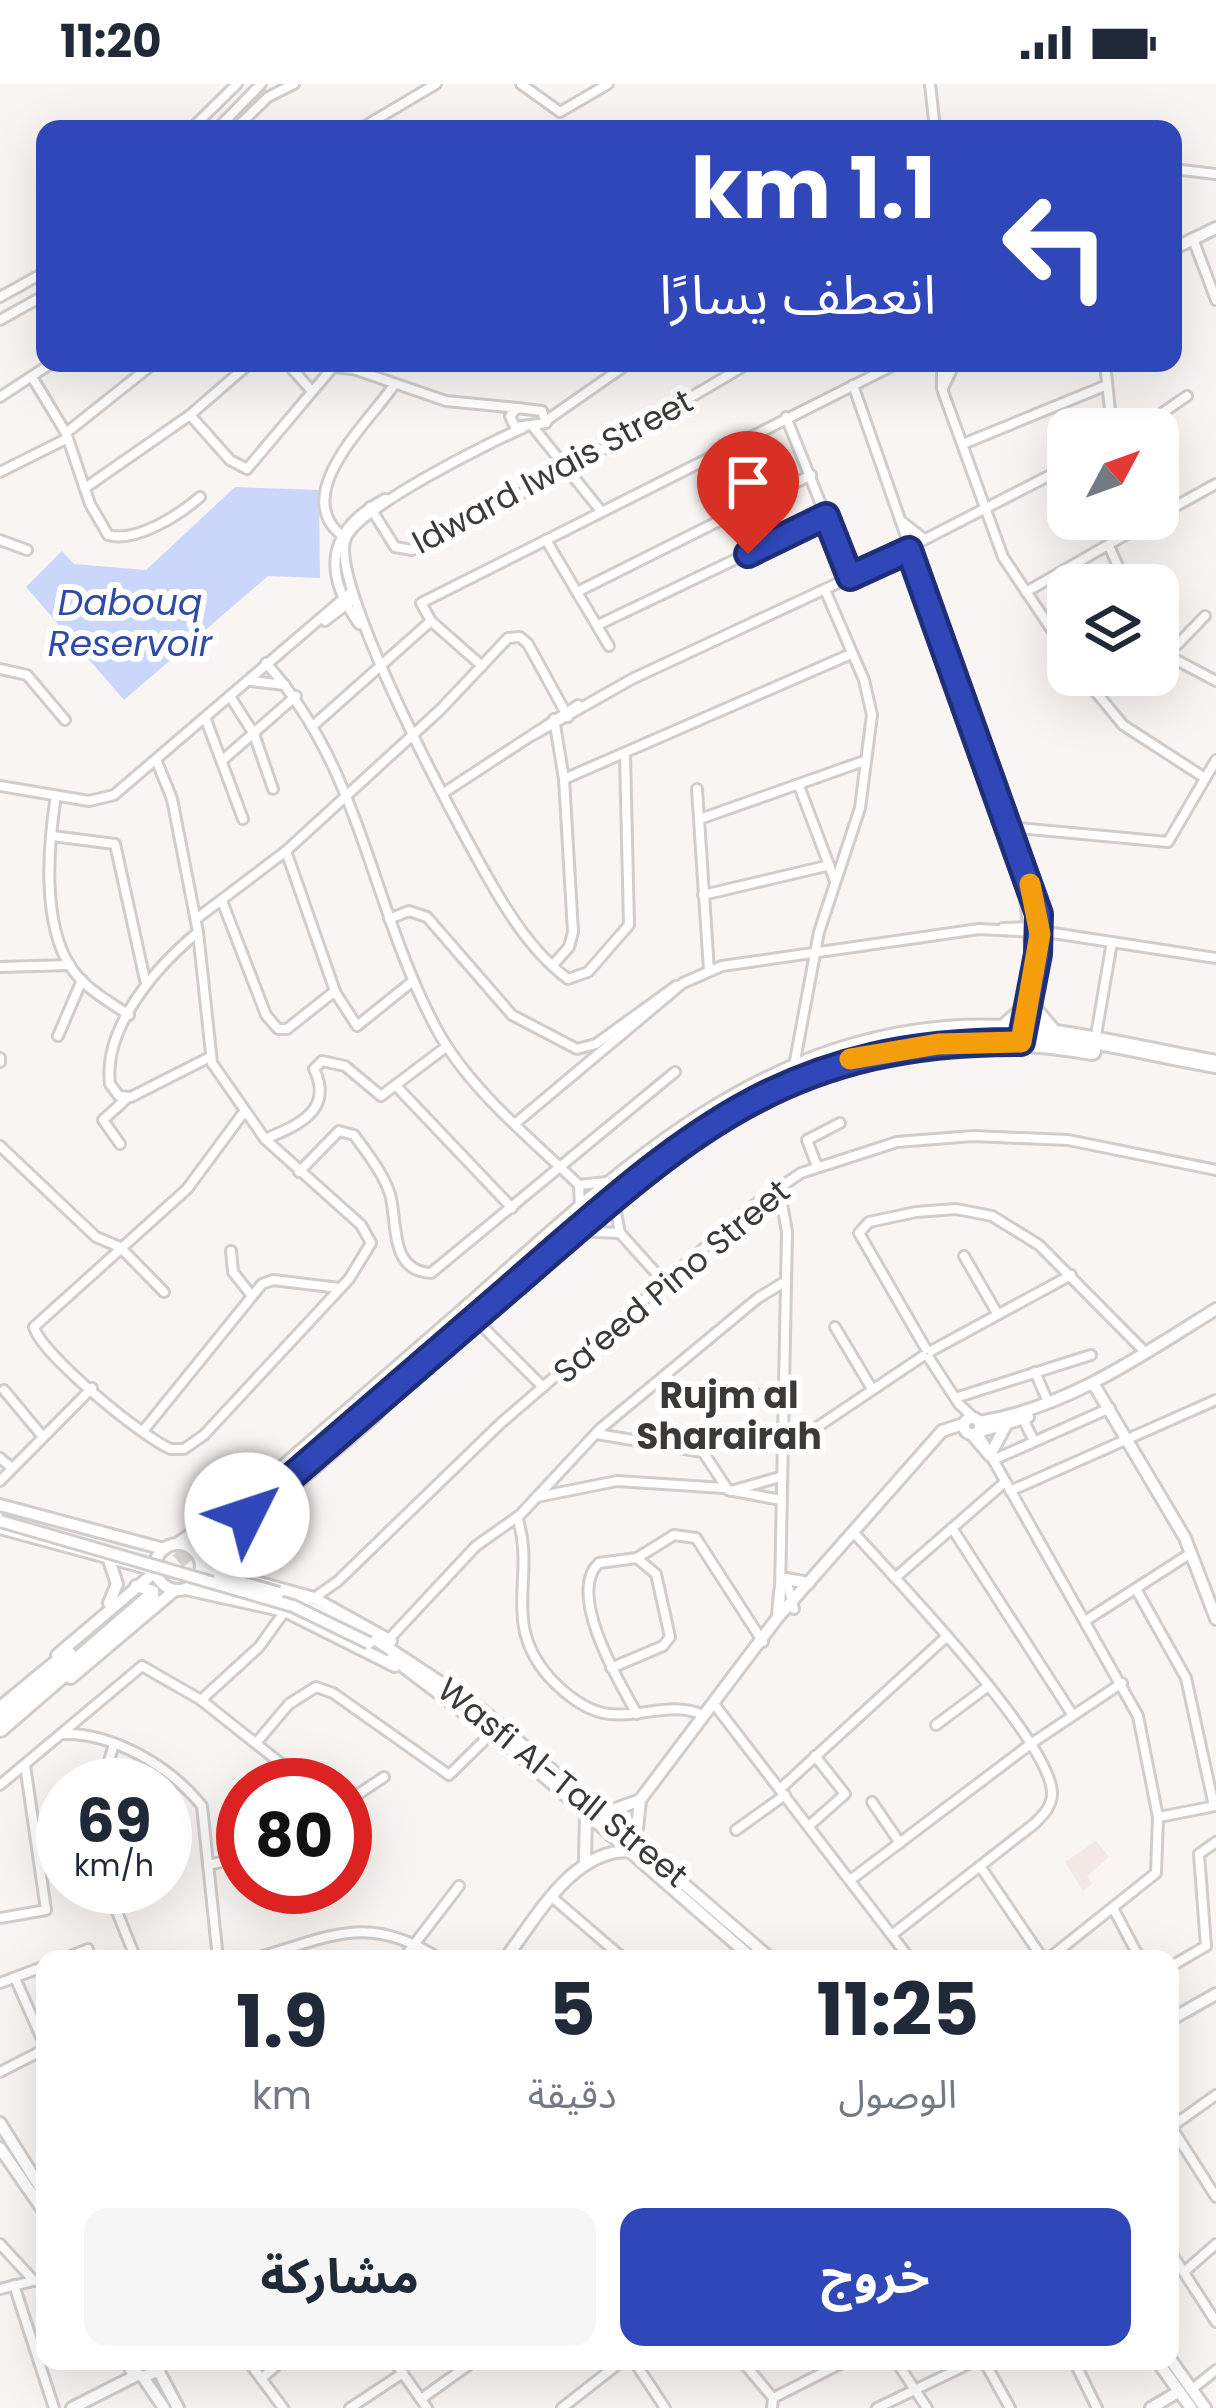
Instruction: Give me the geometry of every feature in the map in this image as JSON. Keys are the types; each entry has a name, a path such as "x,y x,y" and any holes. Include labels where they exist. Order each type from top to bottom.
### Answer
{"highway":[{"path":"1029,1005 1052,1033"},
{"path":"397,1378 573,1233 615,1188 706,1110 794,1066 898,1036 991,1028 1216,1076"},
{"path":"211,1539 397,1378 580,1209 706,1124 808,1073 902,1049 1052,1033 1211,1061"},
{"path":"2,1718 145,1597"}],"street":[{"path":"199,120 237,84"},
{"path":"226,120 262,84"},
{"path":"244,120 268,97 294,84"},
{"path":"375,120 436,84"},
{"path":"521,84 560,112 608,84"},
{"path":"930,84 934,120"},
{"path":"1182,170 1216,174"},
{"path":"1182,244 1216,228"},
{"path":"1193,238 1216,300"},
{"path":"0,297 36,277"},
{"path":"0,320 36,300"},
{"path":"0,397 39,372"},
{"path":"0,472 66,436 140,372"},
{"path":"85,488 190,415 240,372"},
{"path":"295,372 310,389"},
{"path":"190,415 230,460 247,469 310,389 332,372"},
{"path":"354,372 493,408 540,410 570,402"},
{"path":"332,612 343,536 372,510 503,437 546,422 615,372"},
{"name":"Idward Iwais Street","path":"372,510 395,547 408,551 569,469 734,372"},
{"path":"482,666 431,621 420,607 424,601 880,372"},
{"path":"942,372 942,389 1003,556 1047,623"},
{"path":"942,389 950,372"},
{"path":"1106,372 1111,408"},
{"path":"32,377 66,436 100,524 117,538 175,516 200,497"},
{"path":"348,598 343,536 328,519 327,478 394,385"},
{"path":"853,386 1022,868 1036,930 1022,1036"},
{"path":"963,444 1107,386"},
{"path":"1167,408 1186,396"},
{"path":"493,408 551,443 601,511"},
{"path":"503,437 518,409"},
{"path":"540,410 551,443"},
{"path":"786,417 850,577"},
{"path":"578,592 811,475"},
{"path":"445,793 602,695 909,550 1047,477"},
{"path":"1179,505 1216,484"},
{"path":"896,515 928,538"},
{"path":"598,625 826,516"},
{"path":"547,539 609,646"},
{"path":"0,540 27,550"},
{"path":"1026,592 1118,540"},
{"path":"1108,546 1117,564"},
{"path":"338,572 360,626 509,912 568,980 580,978 619,942 629,925 626,754"},
{"path":"794,1066 815,950 860,808 872,702 825,590"},
{"path":"0,786 107,800 348,598"},
{"path":"332,612 360,626"},
{"path":"1179,637 1205,616"},
{"path":"315,724 431,621"},
{"path":"196,919 286,851 508,638 520,637 568,713"},
{"path":"564,778 851,654"},
{"path":"271,662 315,724 347,793 388,919 446,1047 579,1184 615,1188 613,1212 620,1233 664,1282"},
{"path":"1179,662 1216,681"},
{"path":"0,669 27,675 64,720"},
{"path":"248,682 290,690"},
{"path":"225,758 254,734 290,690"},
{"path":"1099,696 1123,725 1205,778"},
{"path":"231,697 254,734 273,789"},
{"path":"206,720 225,758 243,818"},
{"path":"553,965 569,947 574,932 564,778 554,723"},
{"path":"1008,826 1168,842 1216,760"},
{"path":"700,819 865,761"},
{"path":"157,762 172,799 196,919 210,1057 265,1139 370,1238 367,1256 340,1288 196,1442 171,1449 92,1388 40,1342 34,1328 187,1190 244,1112"},
{"path":"799,786 836,883"},
{"path":"698,789 709,970"},
{"path":"56,796 52,896 70,965 82,980 129,1015"},
{"path":"52,836 116,844 145,981"},
{"path":"286,851 335,991 356,1025 413,981"},
{"path":"703,895 826,866"},
{"path":"991,1028 1020,1011 1036,930 1022,868"},
{"path":"222,901 275,1027 287,1029 335,991"},
{"path":"1015,928 1029,909"},
{"path":"388,919 409,910 427,917 512,1015 577,1049 589,1048 660,994 709,970 815,950 1015,928 1216,958"},
{"path":"1015,928 1032,948"},
{"path":"127,1098 112,1089 109,1074 129,1015 145,981 198,932"},
{"path":"1095,1041 1112,941"},
{"path":"0,967 70,965"},
{"path":"58,1036 82,980"},
{"path":"517,1122 683,983"},
{"path":"265,1139 299,1124 317,1107 322,1091 314,1069 322,1061 345,1066 381,1096 446,1047"},
{"path":"120,1144 103,1120 127,1098 210,1057"},
{"path":"298,1172 334,1134 344,1130 354,1135 388,1190 400,1252 425,1274 675,1072"},
{"path":"399,1089 512,1208"},
{"path":"817,1166 807,1140 840,1123"},
{"name":"Sa‘eed Pino Street","path":"314,1598 664,1282 779,1187 817,1166 898,1142 973,1136 1068,1140 1216,1170"},
{"path":"0,1146 96,1237 120,1247 164,1292"},
{"path":"579,1184 580,1209"},
{"path":"779,1187 786,1211 781,1501 787,1611"},
{"path":"1058,1950 1156,1873 1158,1817 1144,1732 1121,1684 859,1233 869,1222 896,1214 944,1209 983,1213 1026,1235 1147,1354"},
{"path":"573,1233 604,1229 620,1233"},
{"path":"231,1251 233,1272 252,1296"},
{"path":"964,1256 997,1313"},
{"path":"782,1450 927,1354 1071,1275"},
{"path":"143,1431 252,1296 273,1280 340,1288"},
{"path":"378,1641 476,1546 517,1517 595,1433 758,1298 786,1281"},
{"path":"968,1421 1005,1426 1023,1419 1095,1385 1213,1314"},
{"path":"474,1318 543,1388"},
{"path":"835,1327 872,1389"},
{"path":"512,1950 585,1861 634,1845 640,1800 787,1611 940,1435 968,1421 1035,1372 1091,1355"},
{"path":"1035,1372 1048,1402"},
{"path":"668,1374 668,1385 679,1394 783,1395"},
{"path":"0,1517 164,1549 245,1528 374,1417 397,1378"},
{"path":"940,1435 968,1421 1095,1385"},
{"path":"1095,1385 1210,1580 1216,1618"},
{"path":"0,1481 92,1388"},
{"path":"4,1390 43,1437"},
{"path":"895,1578 1008,1487 1216,1400"},
{"path":"991,1457 1110,1408"},
{"path":"1023,1419 1034,1441"},
{"path":"991,1457 1005,1426"},
{"path":"595,1433 704,1452 728,1490"},
{"path":"0,1458 12,1468"},
{"path":"728,1490 781,1477"},
{"path":"535,1498 617,1481 728,1490 781,1501"},
{"path":"0,1517 155,1571 162,1584 234,1595 285,1611 433,1682"},
{"name":"Wasfi Al-Tall Street","path":"0,1517 293,1606 378,1641 605,1813 744,1950"},
{"path":"517,1517 522,1536 519,1609 534,1657 556,1684 584,1705 605,1713 683,1708 705,1716"},
{"path":"242,1575 233,1554 245,1528"},
{"path":"952,1528 1072,1714"},
{"path":"854,1533 1032,1743 1050,1780 1048,1809 893,1934"},
{"path":"637,1714 611,1668 595,1623 588,1577 599,1563 638,1558 674,1535 696,1538 766,1638"},
{"path":"101,1616 145,1597 181,1589 201,1566 211,1539"},
{"path":"130,1540 142,1553 132,1565"},
{"path":"177,1544 194,1550 201,1566"},
{"path":"145,1597 164,1549"},
{"path":"1085,1621 1192,1552"},
{"path":"2,1718 101,1616 117,1584 107,1558"},
{"path":"611,1668 663,1646 670,1637 656,1574 638,1558"},
{"path":"201,1566 331,1605 433,1682"},
{"path":"234,1595 222,1581 242,1575"},
{"path":"331,1605 338,1581"},
{"path":"783,1581 810,1584"},
{"path":"1136,1589 1186,1678 1215,1806 1158,1817"},
{"path":"201,1700 259,1647 285,1611"},
{"path":"736,1830 783,1792 815,1756 945,1638"},
{"path":"0,1785 130,1672 147,1666 201,1700 276,1758"},
{"name":"Wasfi Al-Tall Street","path":"433,1682 586,1813 634,1845 760,1950"},
{"path":"853,1878 1072,1714 1121,1684"},
{"path":"257,1742 289,1704 316,1687 333,1693 449,1775 492,1732"},
{"path":"936,1725 987,1687"},
{"path":"714,1704 853,1878 904,1950"},
{"path":"60,1734 114,1744 154,1765 198,1799 204,1811 217,1950"},
{"path":"110,1758 114,1744"},
{"path":"810,1825 845,1794 815,1756"},
{"path":"3,1933 0,1919 46,1910 25,1764"},
{"path":"372,1785 384,1777"},
{"path":"605,1813 640,1800"},
{"path":"872,1802 900,1843"},
{"path":"585,1861 586,1813"},
{"path":"1179,1962 1206,1946 1199,1854 1216,1842"},
{"path":"208,1865 216,1863"},
{"path":"980,1866 1040,1950"},
{"path":"410,1950 459,1886"},
{"path":"553,1898 611,1950"},
{"path":"1114,1910 1135,1950"},
{"path":"118,1914 132,1950"},
{"path":"297,1950 365,1928 426,1950"},
{"path":"0,1983 36,1970"},
{"path":"15,1978 36,2027"},
{"path":"1179,2014 1215,1994"},
{"path":"0,2072 36,2053"},
{"path":"1179,2121 1216,2095"},
{"path":"0,2123 36,2181"},
{"path":"1179,2141 1216,2197"},
{"path":"1,2155 36,2201"},
{"path":"0,2244 34,2281"},
{"path":"1184,2272 1216,2244"},
{"path":"1179,2265 1216,2322"},
{"path":"0,2289 34,2281"},
{"path":"14,2285 36,2353"},
{"path":"42,2370 54,2408"},
{"path":"136,2370 164,2408"},
{"path":"72,2408 149,2370"},
{"path":"162,2370 178,2408"},
{"path":"255,2370 283,2408"},
{"path":"262,2378 271,2370"},
{"path":"400,2370 424,2404 464,2370"},
{"path":"562,2408 611,2370"},
{"path":"640,2370 665,2408"},
{"path":"749,2370 773,2403 830,2370"},
{"path":"902,2370 927,2408"},
{"path":"877,2408 958,2370"},
{"path":"985,2370 1010,2408"},
{"path":"1078,2370 1096,2408"},
{"path":"1165,2370 1205,2408"},
{"path":"1175,2370 1191,2408"},
{"path":"1151,2408 1216,2370"},
{"path":"350,2408 403,2374"}],"shaded area":[{"path":"1096,1841 1109,1857 1087,1876 1092,1884 1083,1891 1065,1862"}],"water":[{"name":"Dabouq Reservoir","path":"235,487 319,490 320,578 268,576 124,700 26,587 62,551 74,564 146,570"}],"tunnel":[{"path":"142,1593 208,1535"}],"slow traffic":[{"path":"850,1059 938,1044 1021,1042 1040,934 1030,884"}],"district":[{"name":"Rujm al Sharairah","path":"729,1416"}],"route":[{"path":"247,1515 616,1195 706,1124 786,1082 858,1057 956,1042 1021,1042 1038,954 1039,914 909,550 850,577 826,516 748,554"}]}
